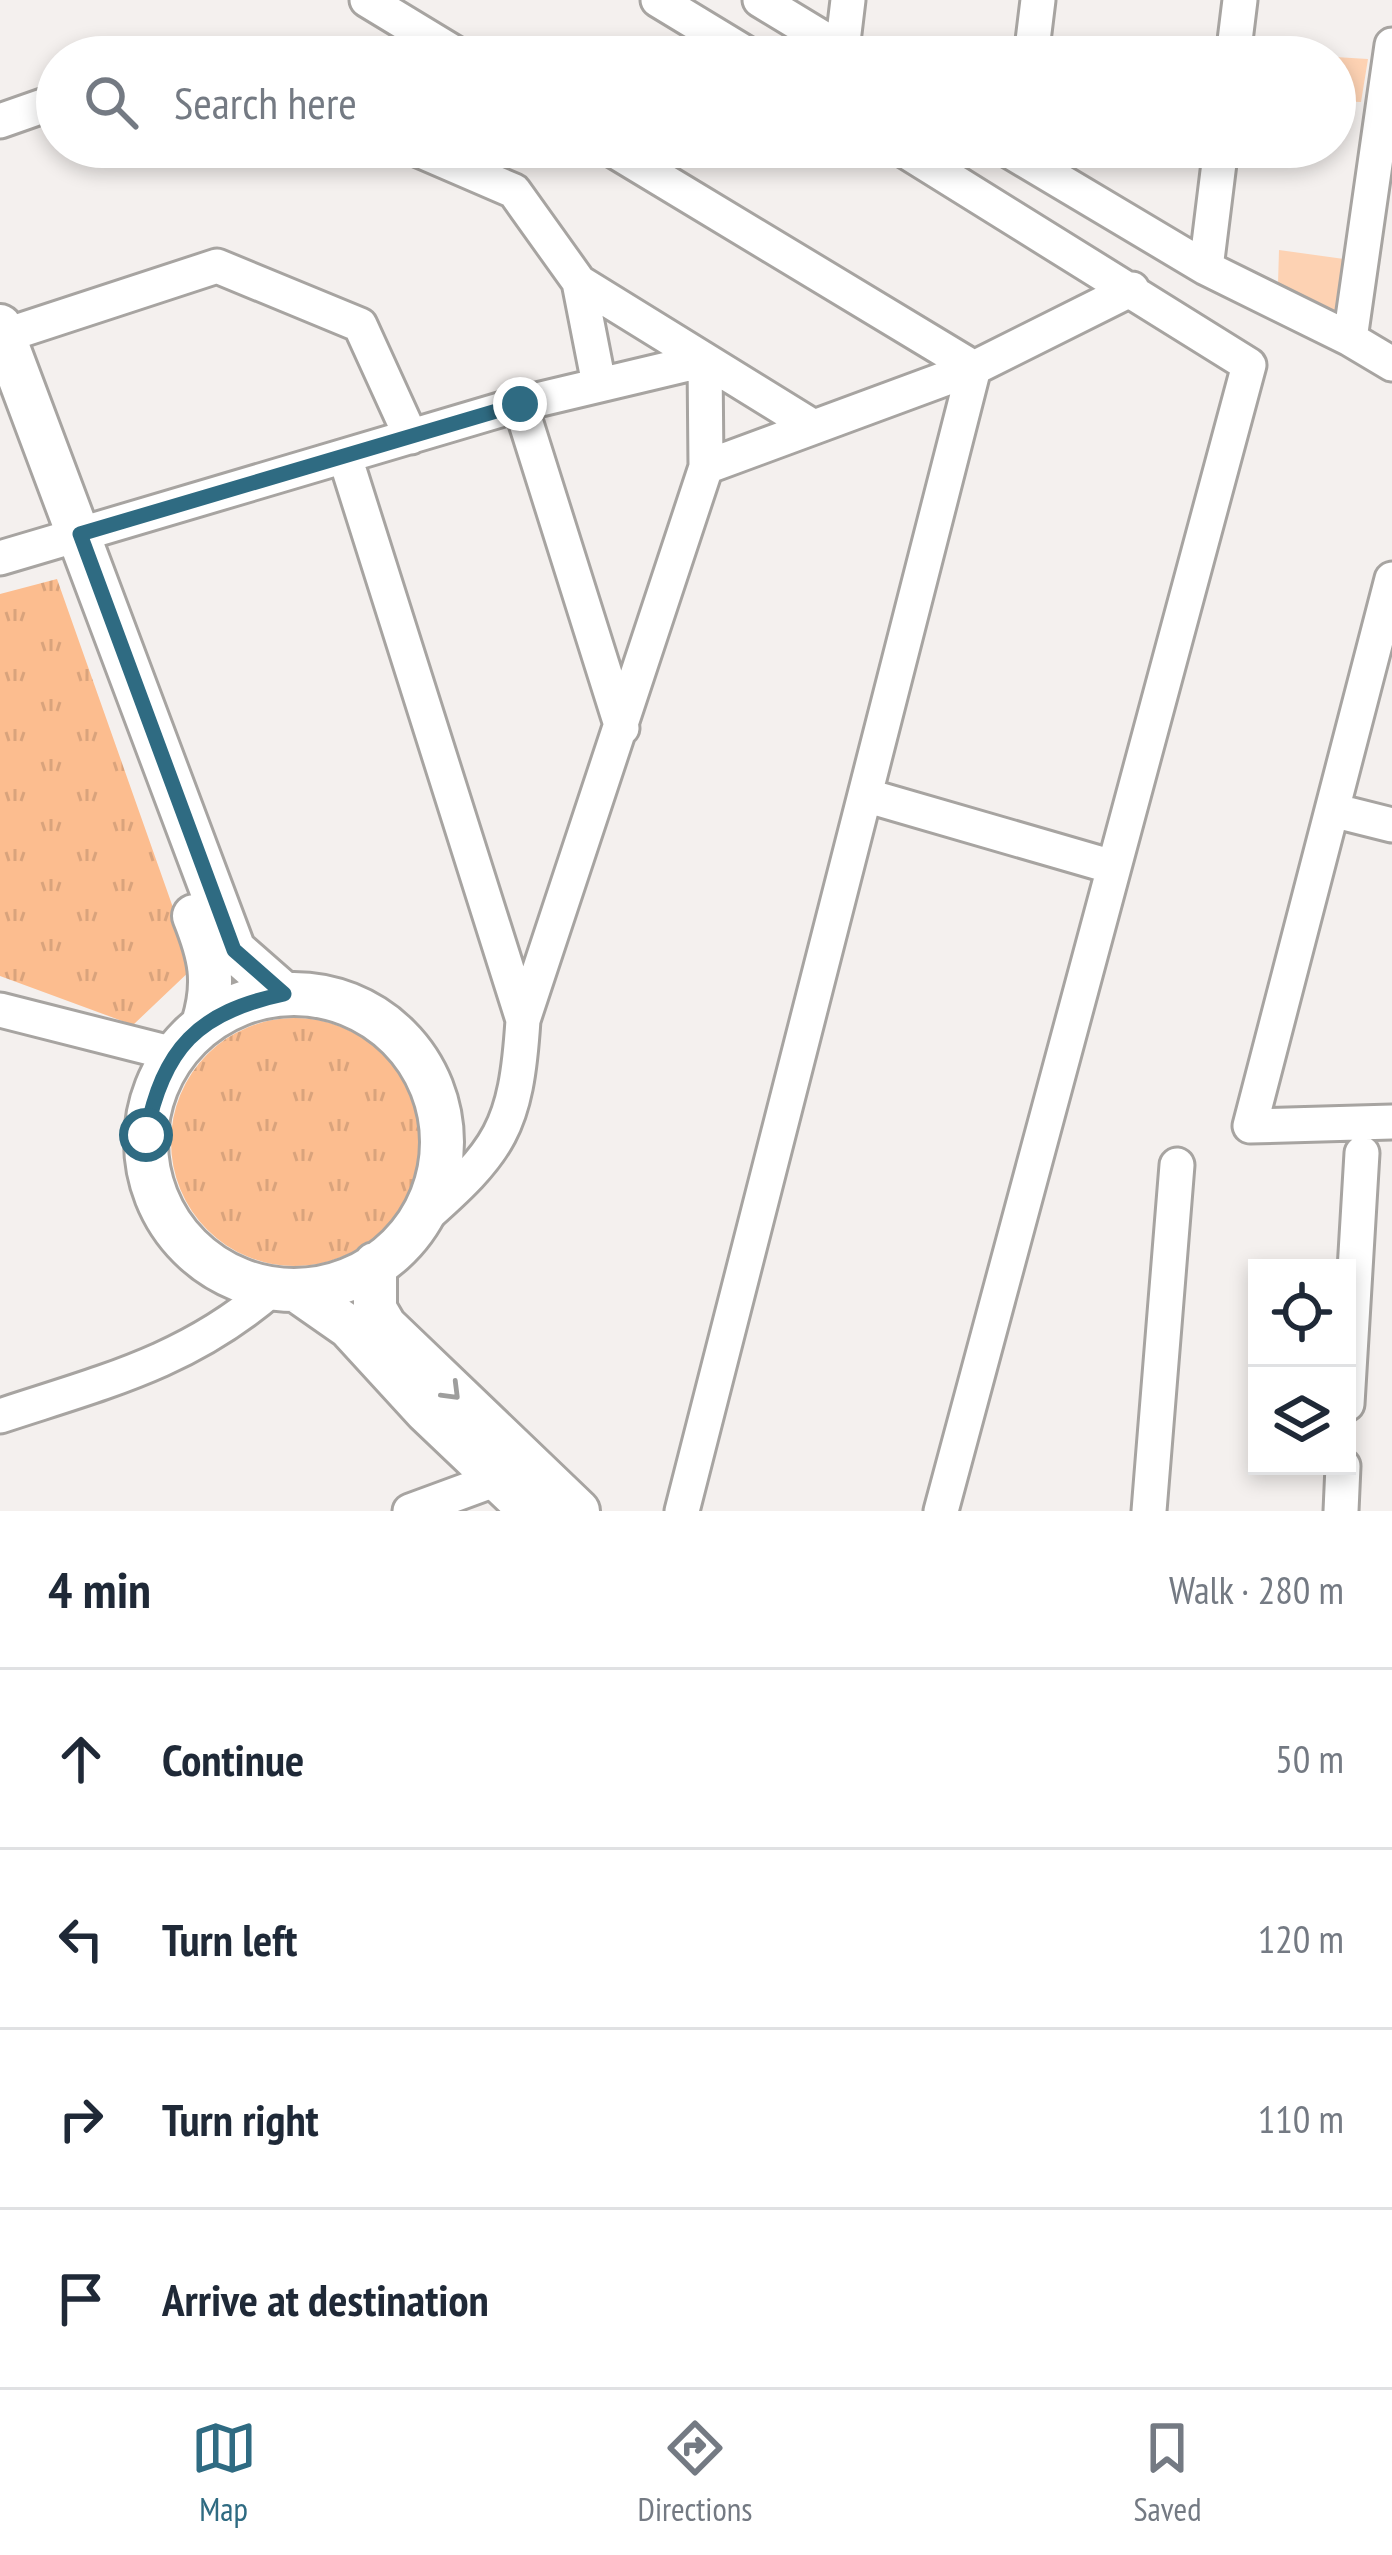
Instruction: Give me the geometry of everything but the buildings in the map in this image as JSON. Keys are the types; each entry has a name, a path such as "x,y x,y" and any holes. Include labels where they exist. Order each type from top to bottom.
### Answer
{"street":[{"path":"367,0 426,36"},
{"path":"658,0 717,36"},
{"path":"760,0 820,36"},
{"path":"848,0 848,36"},
{"path":"1033,36 1038,0"},
{"path":"1236,36 1240,0"},
{"path":"1350,339 1392,45"},
{"path":"0,121 36,108"},
{"path":"461,168 514,191 579,282 812,426"},
{"path":"643,168 974,368"},
{"path":"933,168 1249,365 941,1511"},
{"path":"1043,168 1206,268 1392,364"},
{"path":"1206,268 1218,168"},
{"path":"411,437 359,325 218,266 1,333 213,964 212,996 154,1092 146,1135 149,1178 166,1218 194,1252 230,1276 284,1290 349,1327 531,1511"},
{"path":"579,282 599,383"},
{"path":"706,467 974,368 1132,289"},
{"path":"0,558 520,404 705,360"},
{"path":"0,1416 166,1358 224,1330 284,1290 350,1280 400,1247 420,1221 483,1166 518,1094 523,1020 706,467 705,360"},
{"path":"682,1511 974,368"},
{"path":"0,399 67,539 234,950 284,994"},
{"path":"520,404 622,728"},
{"path":"345,457 523,1020"},
{"path":"1392,579 1250,1126 1392,1122"},
{"path":"868,796 1113,867"},
{"path":"1332,810 1392,825"},
{"path":"0,1010 189,1039 242,1003 284,994 331,998 373,1017 409,1047 432,1088 443,1133 439,1179 420,1221"},
{"path":"1349,1367 1362,1153"},
{"path":"1149,1511 1177,1165"},
{"path":"375,1264 375,1309 385,1326 578,1511"},
{"path":"1340,1511 1342,1475"},
{"path":"410,1511 497,1479"}],"green space":[{"path":"57,579 194,967 133,1025 0,976 0,594"},
{"path":"295,1018 342,1028 383,1054 409,1095 419,1142 409,1189 383,1230 342,1256 295,1266 248,1256 207,1230 181,1189 171,1142 181,1095 207,1054 248,1028"}],"route":[{"path":"146,1135 154,1092 188,1038 242,1003 284,994 256,975 234,950 151,738 80,534 520,404"}]}
